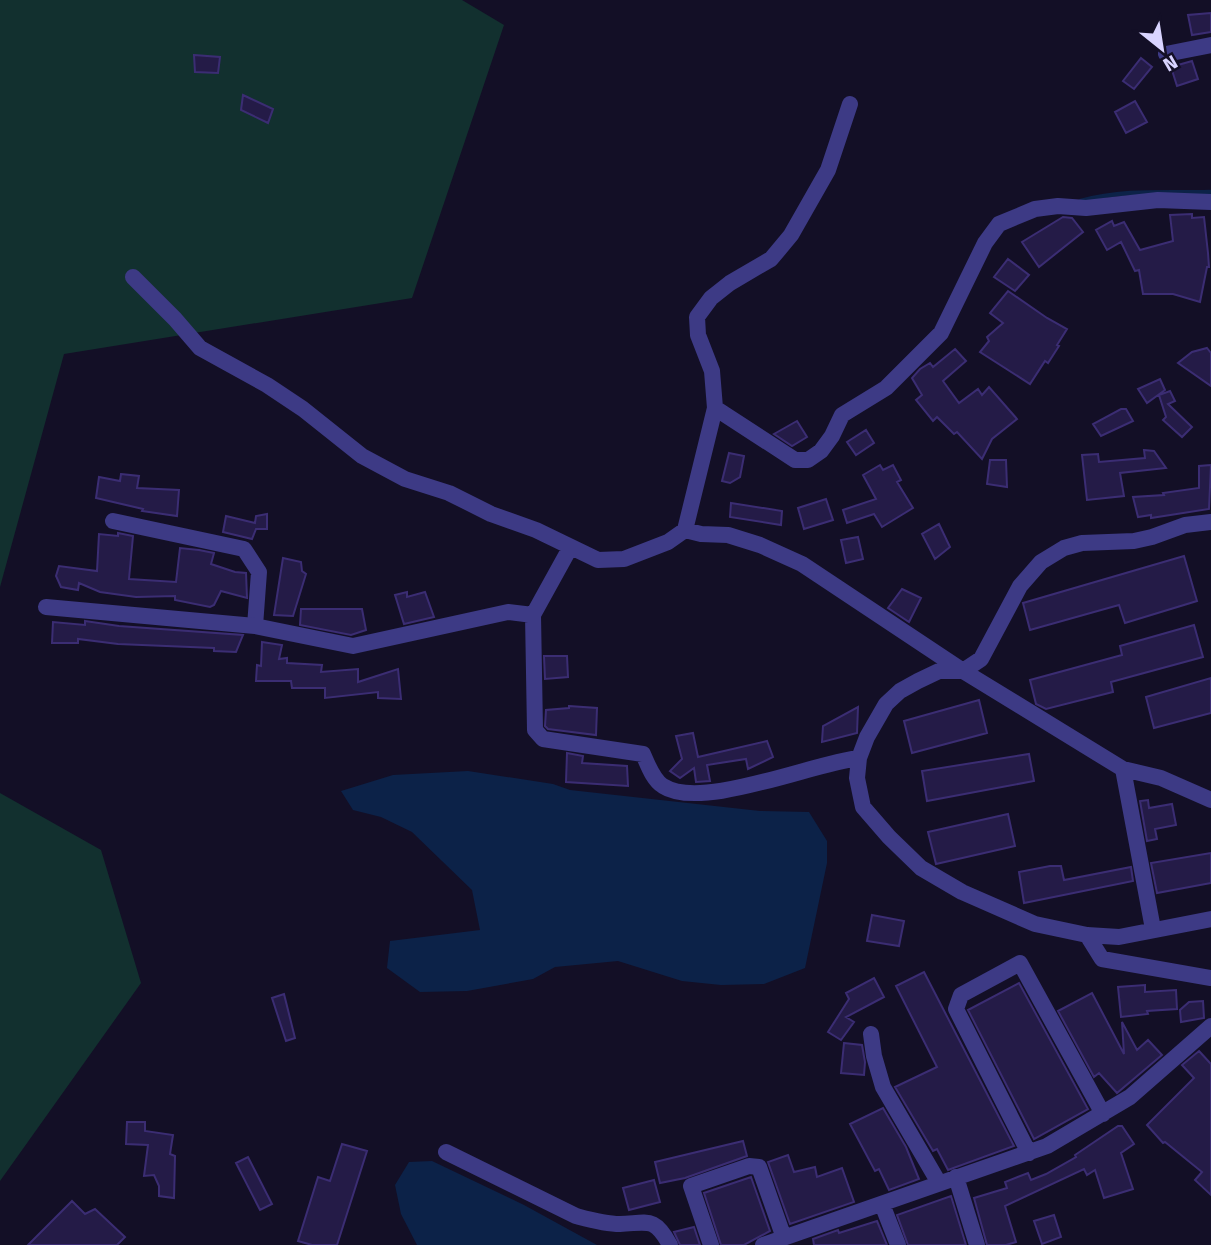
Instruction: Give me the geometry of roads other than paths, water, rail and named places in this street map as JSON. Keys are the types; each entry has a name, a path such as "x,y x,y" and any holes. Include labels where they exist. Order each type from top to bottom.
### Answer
{"street":[{"path":"1166,54 1211,45"},
{"path":"133,277 176,319 200,348 267,385 303,409 362,456 405,479 449,493 491,514 536,530 597,561 624,559 668,542 685,530 715,408 712,371 698,335 697,317 711,298 730,283 771,259 791,235 828,170 850,104"},
{"path":"715,408 796,460 808,460 821,451 842,415 886,388 941,333 985,243 999,224 1035,209 1058,206 1086,208 1158,200 1211,202"},
{"path":"113,521 244,550 259,572 256,626"},
{"path":"1211,522 1185,525 1134,541 1082,543 1064,548 1041,562 1020,586 981,659 963,671 939,671 900,691 886,704 867,737 859,758 858,778 863,807 921,868 962,892 1035,924 1087,935 1119,937 1211,919"},
{"path":"685,530 728,536 760,545 802,564 963,671 1123,769 1161,778 1211,800"},
{"path":"570,548 533,615 535,730 543,739 643,754 655,779 663,787 682,793 705,793 801,773 838,760 859,758"},
{"path":"46,607 256,626 354,646 508,612 533,615"},
{"path":"1123,769 1153,929"},
{"path":"1087,935 1102,959 1211,978"},
{"path":"1029,1153 956,1009 961,995 1020,963 1104,1114"},
{"path":"763,1245 784,1238 806,1238 883,1204 1047,1146 1130,1097 1211,1026"},
{"path":"871,1034 883,1087 939,1183"},
{"path":"446,1152 576,1216 598,1222 622,1224 641,1220 658,1227 670,1245"},
{"path":"711,1245 691,1186 749,1166 759,1167 784,1238"},
{"path":"956,1177 977,1245"},
{"path":"883,1204 898,1245"}],"water":[{"path":"468,771 553,784 570,790 760,811 809,812 827,841 827,863 805,968 764,984 721,985 682,981 618,961 555,967 533,979 467,991 420,992 387,968 390,941 480,930 472,890 412,832 381,817 353,810 341,791 393,775"},
{"path":"432,1161 524,1205 597,1245 417,1245 401,1214 395,1185 409,1162"}],"waterway":[{"path":"1081,201 1129,193 1211,192"}]}
